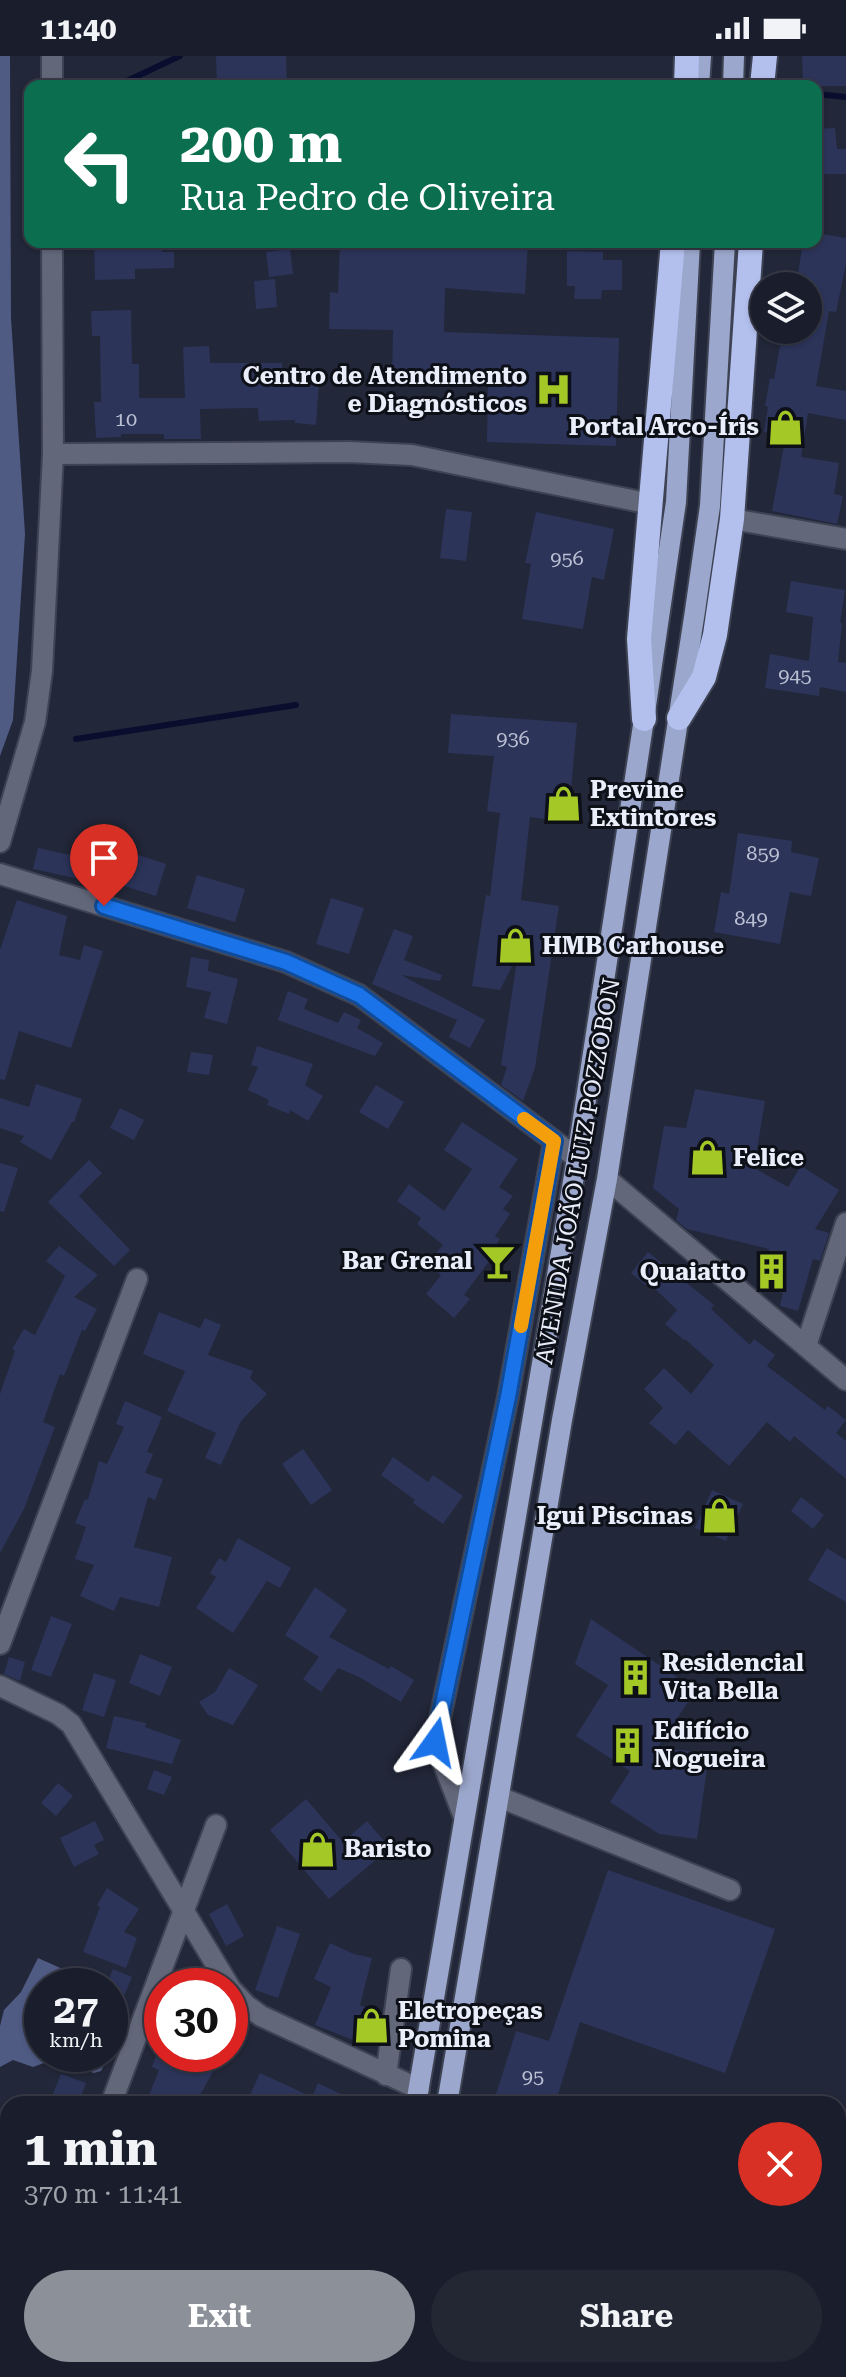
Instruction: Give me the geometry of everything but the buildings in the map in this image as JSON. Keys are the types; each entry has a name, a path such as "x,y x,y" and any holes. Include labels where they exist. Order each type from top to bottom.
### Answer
{"highway":[{"path":"686,80 687,56"},
{"path":"763,80 765,56"},
{"path":"644,719 639,639 672,248"},
{"path":"679,718 704,677 715,635 732,519 751,248"}],"main road":[{"path":"699,80 701,56"},
{"path":"733,80 734,56"},
{"name":"AVENIDA JOÃO LUIZ POZZOBON","path":"418,2096 577,1158 676,502 690,248"},
{"name":"AVENIDA JOÃO LUIZ POZZOBON","path":"448,2096 562,1420 607,1179 679,718 710,506 725,248"}],"street":[{"path":"52,56 52,80"},
{"path":"0,842 35,722 42,671 53,454 52,248"},
{"path":"53,454 349,452 412,455 651,504"},
{"path":"732,519 846,539"},
{"path":"0,874 286,962 359,995 577,1158"},
{"path":"464,1817 435,1742 508,1397 554,1141"},
{"path":"607,1179 846,1380"},
{"path":"806,1346 846,1223"},
{"path":"0,1644 137,1279"},
{"path":"0,1686 58,1714 71,1724 218,1968"},
{"path":"499,1797 730,1890"},
{"path":"114,2096 216,1825"},
{"path":"386,2075 401,1969"},
{"path":"248,2006 261,2016 386,2075 417,2096"}],"shaded area":[{"path":"0,56 10,56 11,318 25,534 13,720 0,756"},
{"path":"38,1958 60,1968 33,1968"},
{"path":"24,1986 24,2064 13,2060 0,2067 0,2026 4,2010"}],"waterway":[{"path":"129,80 180,56"},
{"path":"822,95 846,97"},
{"path":"76,739 296,705"}],"slow traffic":[{"path":"521,1326 554,1141 524,1119"}],"place":[{"name":"Centro de Atendimento e Diagnósticos","path":"553,390"},
{"name":"Portal Arco-Íris","path":"785,427"},
{"name":"Previne Extintores","path":"564,804"},
{"name":"HMB Carhouse","path":"516,946"},
{"name":"Felice","path":"707,1158"},
{"name":"Bar Grenal","path":"498,1261"},
{"name":"Quaiatto","path":"772,1272"},
{"name":"Igui Piscinas","path":"719,1516"},
{"name":"Residencial Vita Bella","path":"636,1677"},
{"name":"Edifício Nogueira","path":"628,1745"},
{"name":"Baristo","path":"318,1849"},
{"name":"Eletropeças Pomina","path":"372,2025"}],"route":[{"path":"104,906 286,962 359,995 554,1141 508,1397 435,1742"}]}
